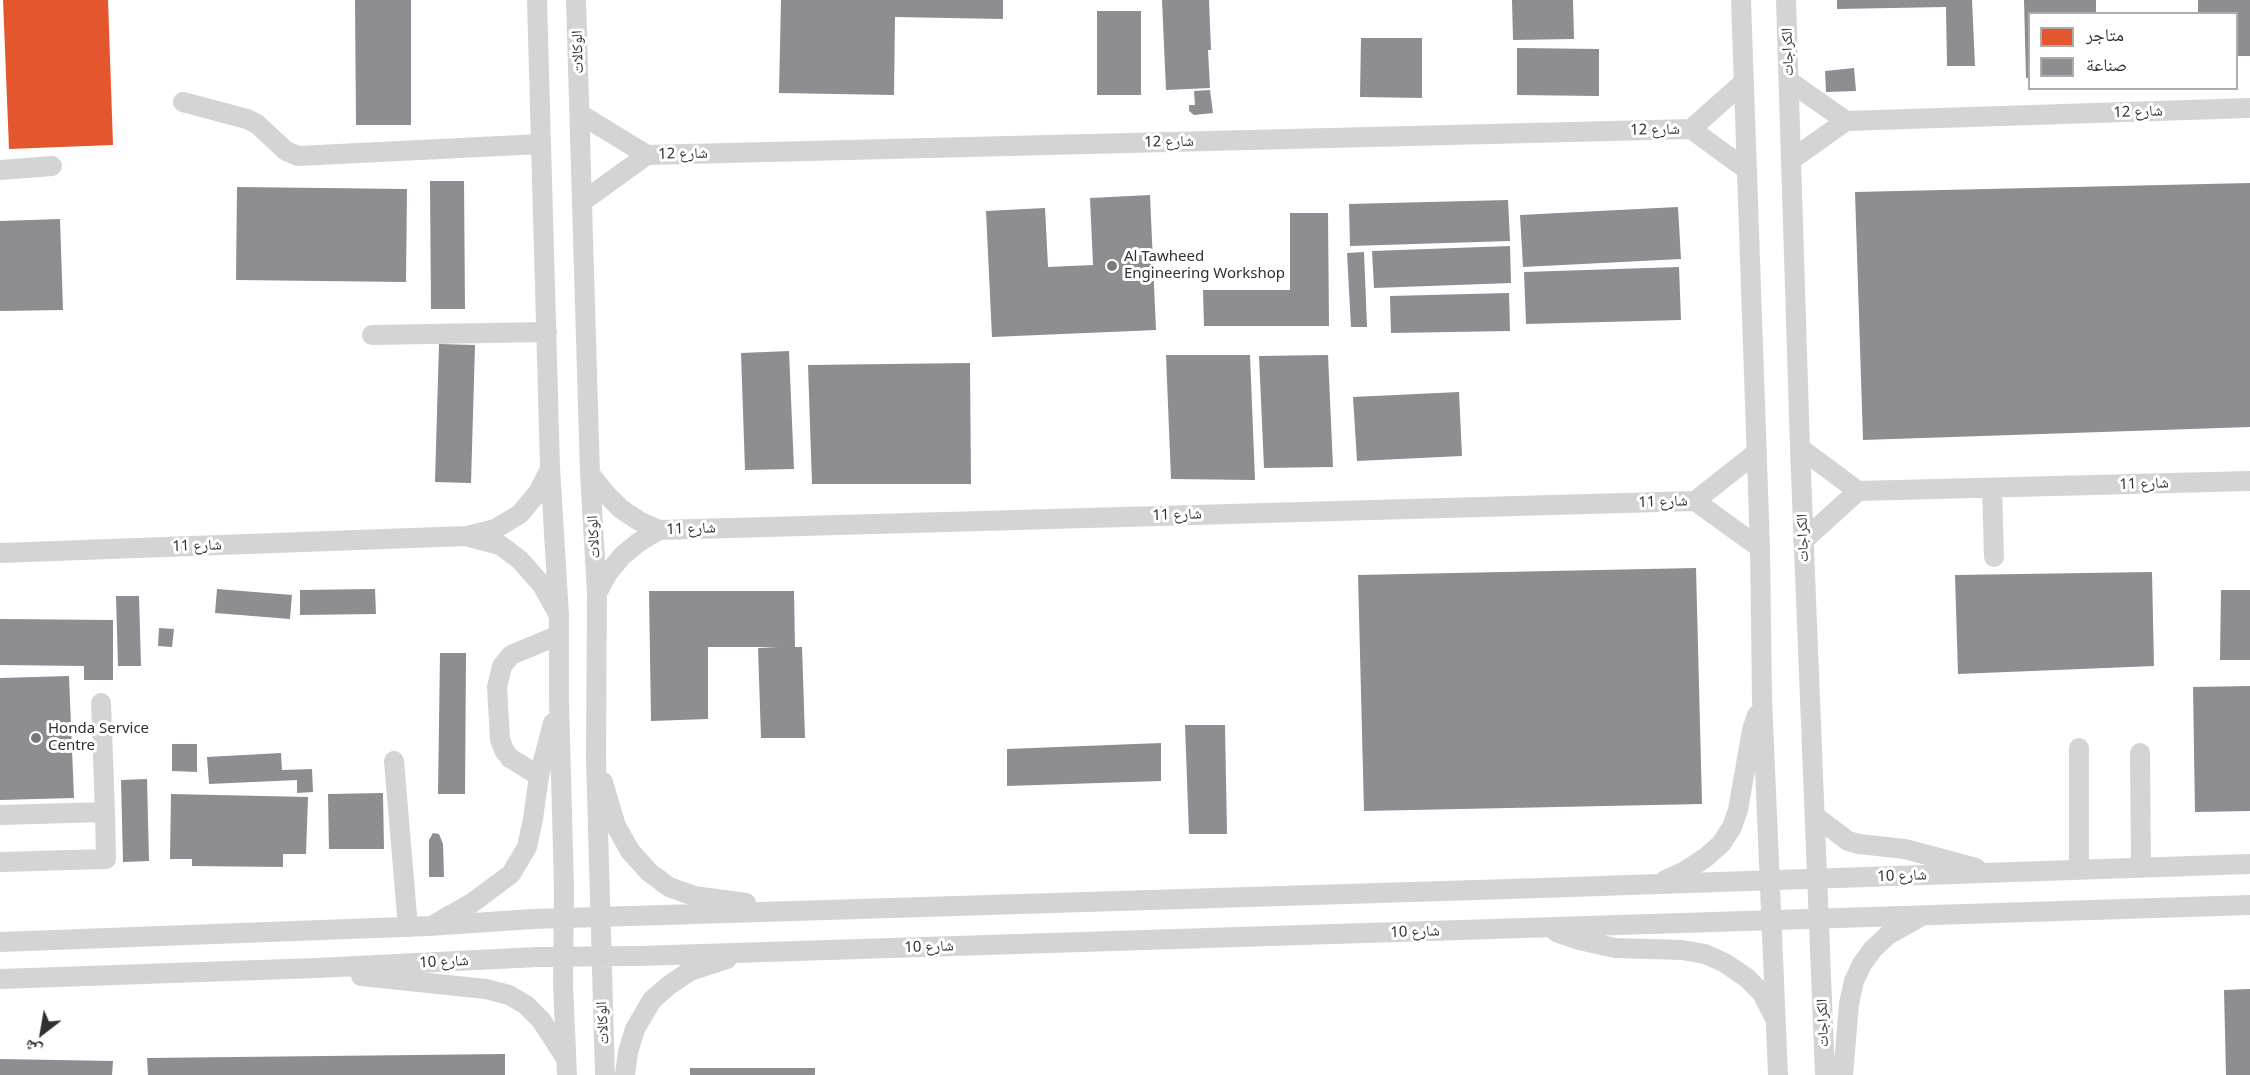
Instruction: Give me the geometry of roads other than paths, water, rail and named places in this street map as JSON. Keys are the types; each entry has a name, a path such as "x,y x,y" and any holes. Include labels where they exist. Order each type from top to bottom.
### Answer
{"street":[{"path":"537,0 550,468 559,625 567,1068"},
{"name":"الوكالات","path":"576,0 590,474 597,593 596,758 605,1075"},
{"path":"1741,0 1760,548 1762,698 1778,1075"},
{"name":"الكراجات","path":"1786,0 1803,541 1825,1075"},
{"path":"1789,81 1846,121 1791,160"},
{"name":"شارع 12","path":"1691,129 1744,82"},
{"path":"183,102 247,119 257,124 286,151 298,156 541,144"},
{"name":"شارع 12","path":"1846,121 2250,108"},
{"name":"شارع 12","path":"580,114 647,155 1691,129 1747,170"},
{"name":"شارع 12","path":"582,202 647,155"},
{"path":"0,170 52,166"},
{"path":"372,335 546,332"},
{"path":"1800,448 1858,491 1803,541"},
{"name":"شارع 11","path":"590,474 621,509 659,530 1695,501 1757,452"},
{"name":"شارع 11","path":"0,553 467,536 495,529 520,514 539,491 550,468"},
{"name":"شارع 11","path":"1858,491 2250,481"},
{"path":"1992,488 1994,556"},
{"name":"شارع 11","path":"1695,501 1760,548"},
{"name":"شارع 11","path":"597,593 608,573 622,556 659,530"},
{"name":"شارع 11","path":"467,536 500,545 520,560 542,585 559,625"},
{"path":"539,776 510,758 504,750 500,739 497,687 502,666 511,655 559,625"},
{"path":"1653,885 1686,871 1705,858 1721,844 1732,828 1738,810 1752,730 1762,698"},
{"path":"429,927 472,903 510,874 527,847 539,776 559,700"},
{"path":"0,862 106,859 101,703"},
{"path":"2079,748 2079,870"},
{"path":"2140,753 2141,868"},
{"name":"شارع 10","path":"596,758 616,826 630,851 669,887 694,896 806,910"},
{"path":"394,761 408,927"},
{"path":"0,815 105,812"},
{"name":"شارع 10","path":"1815,816 1848,841 1905,849 1990,873"},
{"name":"شارع 10","path":"0,942 429,927 533,919 1653,885 1770,879 2250,864"},
{"name":"شارع 10","path":"0,980 564,956 2250,905"},
{"name":"الكراجات","path":"1843,1075 1849,1004 1854,981 1862,964 1873,949 1888,935 1922,916"},
{"name":"شارع 10","path":"1542,928 1615,948 1682,950 1705,954 1725,963 1747,978 1762,993 1776,1020"},
{"name":"الوكالات","path":"625,1075 628,1052 635,1029 652,1000 690,971 753,952"},
{"name":"شارع 10","path":"317,968 356,975 486,989 509,995 526,1005 541,1020 567,1068"}],"place":[{"name":"Al Tawheed Engineering Workshop","path":"1112,266"},
{"name":"Honda Service Centre","path":"36,738"}]}
